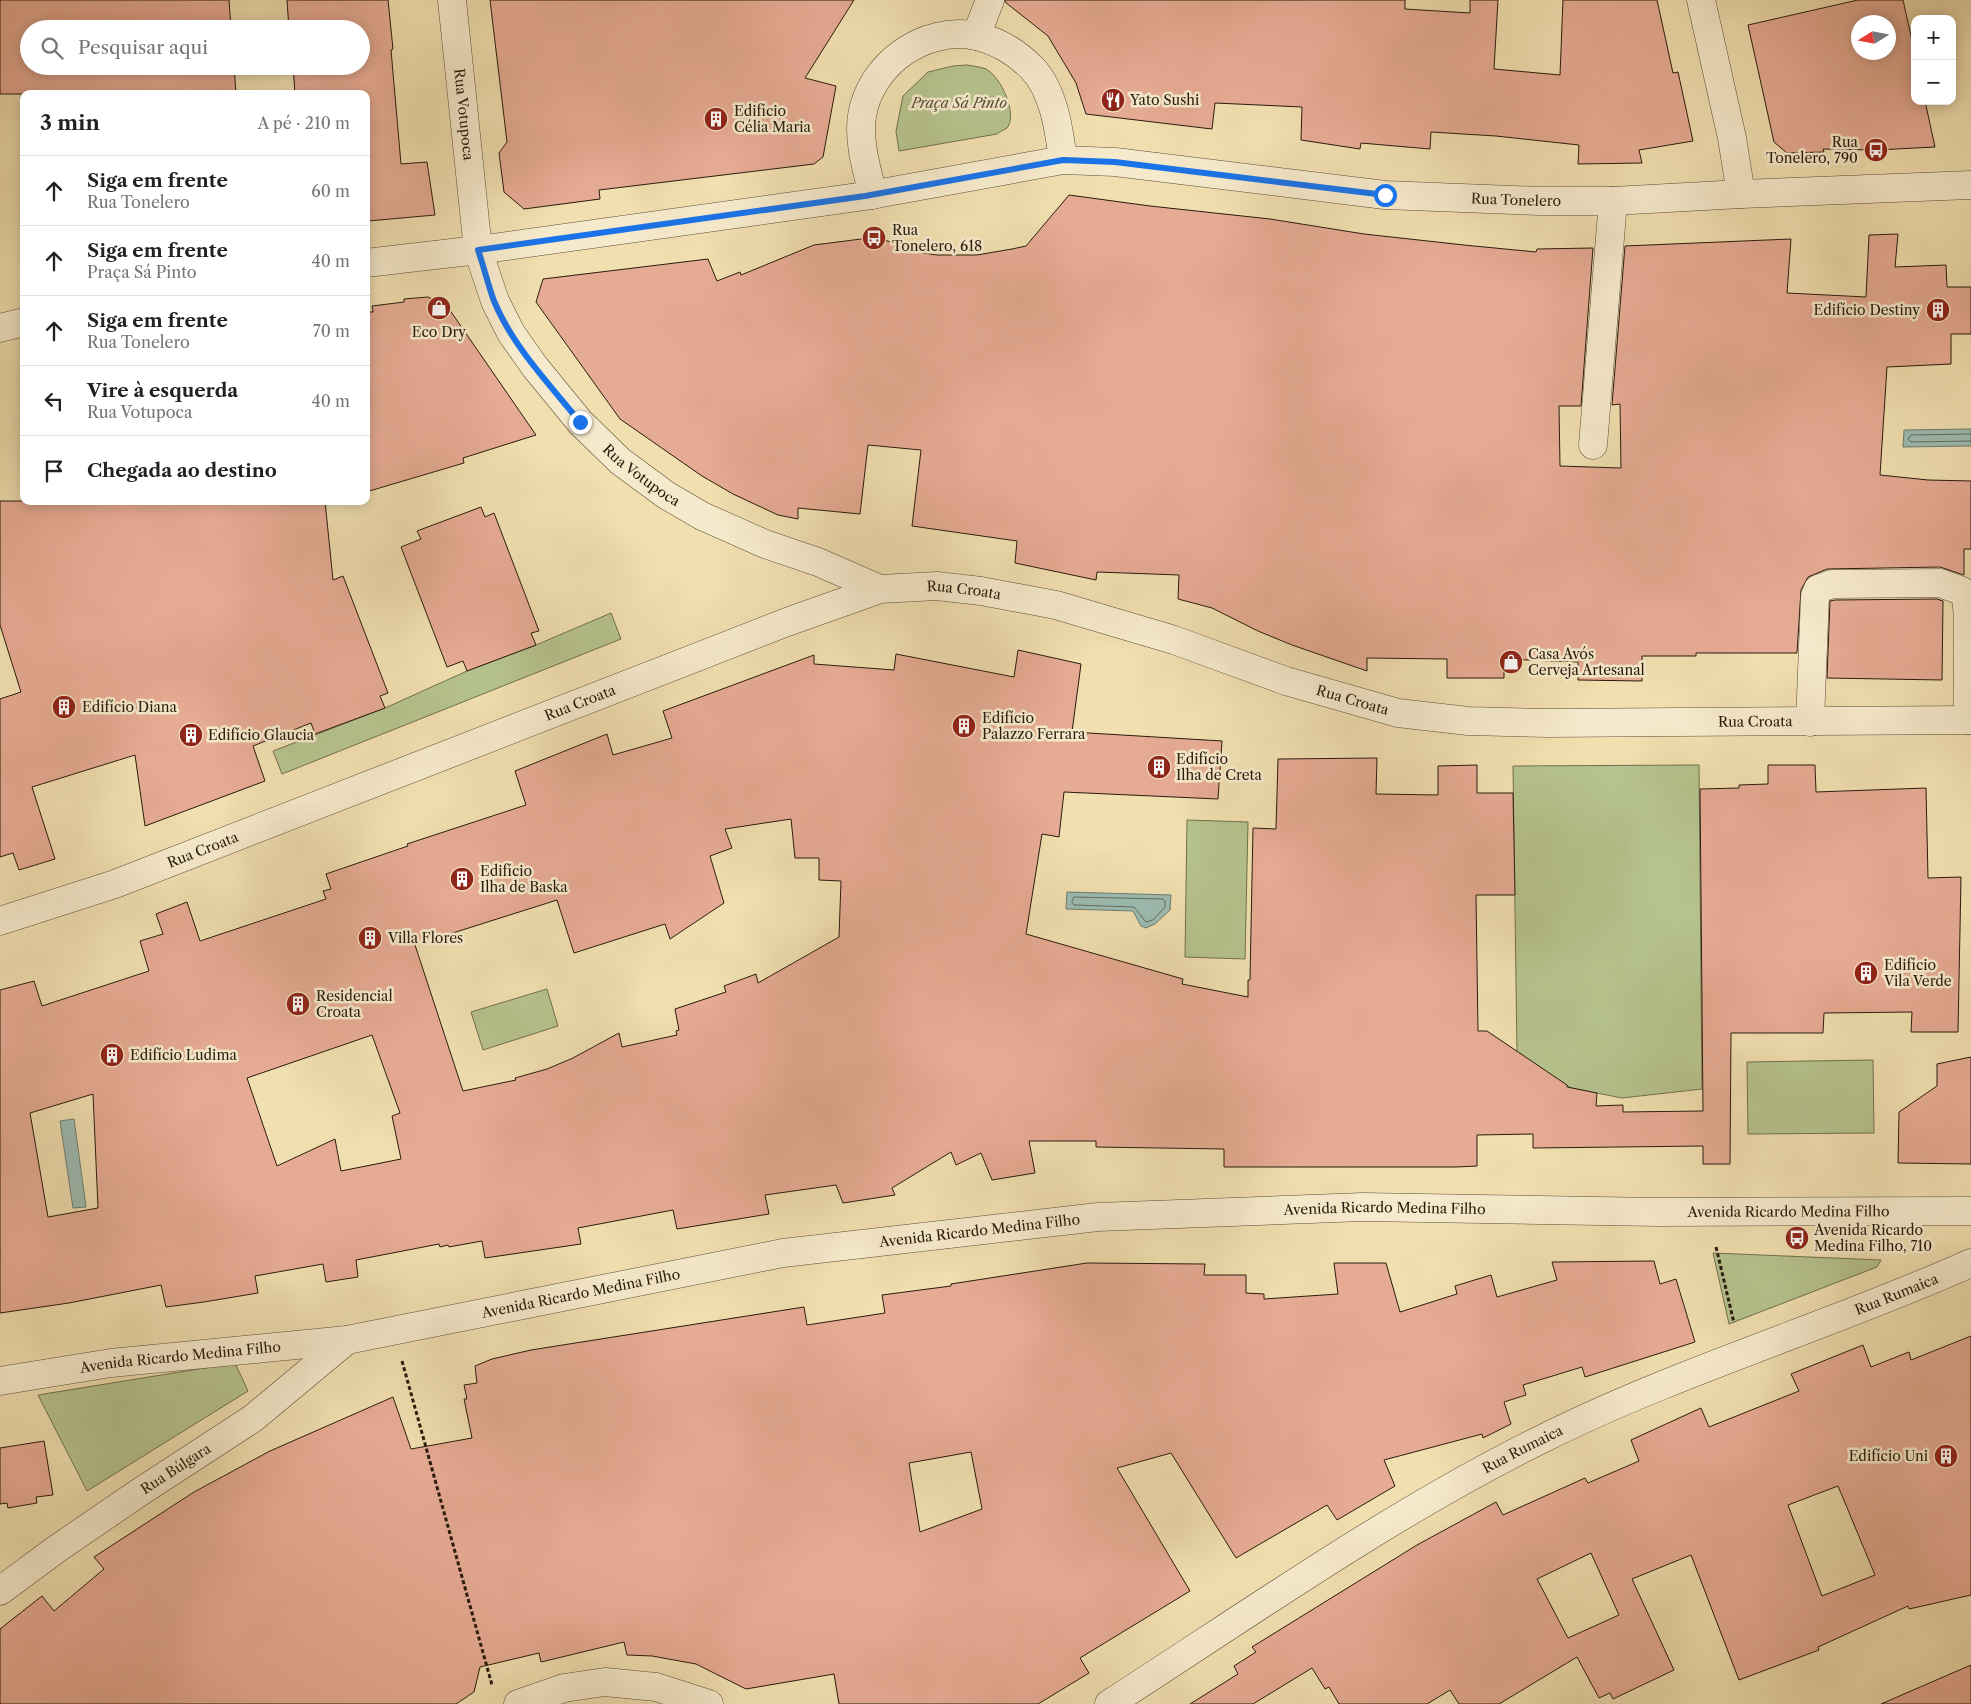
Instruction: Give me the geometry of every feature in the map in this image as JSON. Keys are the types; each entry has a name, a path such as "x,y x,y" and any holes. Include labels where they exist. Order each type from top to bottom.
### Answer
{"street":[{"name":"Rua Votupoca","path":"452,0 478,250 494,301 511,332 536,367 580,422 620,461 666,495 702,516 765,544 846,573 880,589"},
{"path":"976,36 990,0"},
{"path":"1701,0 1732,138 1741,194"},
{"path":"370,263 478,250 873,195 1063,160 1054,108 1033,69 1007,48 976,36 945,35 916,44 890,62 872,86 862,116 862,147 873,195"},
{"name":"Rua Tonelero","path":"1063,160 1115,162 1385,195 1540,201 1612,201 1971,185"},
{"path":"1593,445 1612,201"},
{"path":"0,328 20,323"},
{"path":"1810,722 1815,596 1818,589 1832,584 1940,583 1962,591 1966,599 1968,615 1970,720"},
{"name":"Rua Croata","path":"0,921 114,884 778,625 880,589 937,586 981,591 1056,605 1174,640 1286,681 1398,713 1468,721 1517,723 1970,720"},
{"name":"Avenida Ricardo Medina Filho","path":"0,1381 111,1363 347,1340 783,1253 1098,1217 1363,1207 1658,1212 1971,1211"},
{"name":"Rua Rumaica","path":"1108,1704 1378,1531 1541,1439 1705,1369 1894,1296 1971,1263"},
{"name":"Rua Búlgara","path":"0,1591 58,1548 140,1492 252,1419 347,1340"},
{"path":"518,1704 564,1688 604,1682 656,1687 709,1704"}],"path":[{"path":"1716,1247 1736,1331"},
{"path":"394,1331 494,1690"}],"green space":[{"name":"Praça Sá Pinto","path":"967,65 986,69 992,73 1002,87 1009,105 1010,122 1007,128 997,134 899,151 896,131 903,96 928,72"},
{"path":"611,613 621,639 282,774 273,751 385,708 467,671 536,645"},
{"path":"1699,765 1702,1089 1622,1098 1571,1088 1517,1052 1513,766"},
{"path":"1187,820 1248,822 1245,959 1185,957"},
{"path":"547,989 558,1026 483,1050 471,1012"},
{"path":"1873,1060 1874,1133 1748,1134 1747,1062"},
{"path":"1713,1253 1881,1260 1877,1267 1729,1324"},
{"path":"235,1363 248,1391 87,1491 38,1395"}],"water":[{"path":"1971,429 1971,446 1903,447 1904,430"},
{"path":"1067,892 1171,895 1170,910 1155,924 1146,928 1141,926 1133,911 1066,909"},
{"path":"74,1119 86,1207 73,1208 60,1121"}],"building":[{"path":"0,0 229,0 230,20 20,20 20,75 235,75 236,90 20,90 20,94 0,94"},
{"path":"287,0 388,0 401,164 427,162 435,215 370,221 370,90 295,90 294,75 370,75 370,20 288,20"},
{"path":"490,0 854,0 805,78 836,86 823,157 814,164 599,190 600,199 524,209 504,192 499,153 507,142"},
{"path":"1005,0 1405,0 1405,9 1470,13 1470,0 1498,0 1494,69 1560,75 1563,0 1657,0 1673,73 1678,72 1693,141 1639,150 1642,163 1578,164 1579,145 1496,136 1431,132 1430,149 1361,143 1360,149 1301,140 1302,107 1215,103 1212,129 1086,114 1076,83 1048,36 1005,2"},
{"path":"1858,0 1903,0 1911,36 1911,105 1926,105 1935,147 1876,150 1823,149 1824,152 1787,153 1774,142 1748,25"},
{"path":"1069,195 1270,219 1364,234 1464,245 1536,252 1537,249 1593,248 1581,406 1559,406 1560,466 1621,468 1620,404 1612,405 1625,246 1791,239 1787,293 1866,297 1869,235 1898,234 1895,267 1946,265 1947,287 1971,287 1971,334 1951,334 1951,364 1887,367 1880,475 1928,480 1971,481 1971,549 1964,549 1964,575 1940,567 1827,569 1808,577 1801,590 1797,653 1696,653 1696,656 1642,656 1642,681 1578,680 1578,662 1504,659 1504,678 1447,678 1447,659 1367,658 1367,671 1292,645 1258,631 1212,608 1178,599 1179,575 1097,572 1096,580 1015,563 1017,541 912,526 921,450 868,445 860,514 798,508 798,519 778,515 733,494 702,476 620,419 536,302 543,279 708,259 717,281 740,272 741,275 814,245 869,238 888,241 910,251 937,255 977,255 1012,249 1026,246"},
{"path":"428,297 447,306 536,435 463,458 464,463 370,491 370,312 373,312 372,306 404,302 404,299"},
{"path":"0,501 20,501 20,505 325,505 333,580 343,576 388,693 380,696 385,708 315,734 311,723 253,746 265,781 145,826 135,755 32,787 55,859 19,870 13,853 0,857 0,699 21,692 0,625"},
{"path":"481,507 485,517 494,513 539,631 531,633 536,645 467,671 463,661 447,667 401,547 421,539 417,531"},
{"path":"1937,599 1943,601 1942,680 1827,678 1830,601"},
{"path":"1018,650 1081,664 1072,732 1222,741 1218,799 1064,792 1059,837 1042,834 1026,934 1183,979 1182,984 1248,997 1253,828 1276,829 1278,759 1377,758 1376,794 1438,795 1438,766 1477,765 1477,793 1513,793 1515,895 1476,895 1478,1031 1487,1031 1567,1085 1567,1087 1597,1093 1596,1106 1623,1105 1623,1112 1703,1111 1700,789 1739,788 1739,785 1768,784 1768,765 1815,765 1816,792 1926,788 1928,878 1961,877 1958,1032 1911,1032 1912,1012 1824,1013 1823,1033 1731,1033 1730,1164 1703,1164 1703,1146 1533,1148 1533,1134 1477,1135 1477,1166 1456,1167 1224,1167 1224,1149 1096,1147 1096,1141 1029,1141 1035,1173 992,1180 981,1153 956,1165 951,1152 892,1188 895,1195 843,1203 836,1185 765,1195 769,1214 677,1229 673,1210 578,1228 581,1244 485,1258 482,1241 449,1247 448,1245 440,1247 439,1244 356,1260 358,1277 326,1282 323,1264 255,1276 258,1293 204,1302 166,1307 161,1285 69,1303 0,1313 0,990 34,981 42,1006 149,971 140,941 163,934 156,914 187,902 200,941 326,899 323,891 331,889 326,874 408,846 407,844 526,805 515,771 607,734 613,755 672,738 663,711 814,655 814,664 894,670 896,654 1014,677","holes":["791,819 795,858 819,858 819,880 841,881 839,937 758,983 756,974 724,986 726,992 675,1009 679,1030 676,1031 677,1035 622,1047 619,1033 573,1058 547,1069 515,1078 516,1080 463,1091 415,945 557,900 574,953 665,924 670,939 724,903 710,856 732,848 725,829","372,1035 400,1113 392,1116 401,1159 341,1171 335,1139 277,1166 247,1078","93,1094 98,1208 48,1217 30,1113"]},
{"path":"1971,1057 1971,1164 1898,1163 1899,1112 1937,1086 1937,1064"},
{"path":"1654,1261 1660,1284 1676,1279 1695,1342 1585,1377 1582,1367 1523,1385 1526,1395 1504,1402 1511,1424 1483,1438 1482,1434 1384,1460 1395,1486 1337,1520 1327,1505 1236,1558 1171,1453 1117,1468 1190,1591 1080,1658 1089,1673 1038,1704 839,1704 834,1674 746,1689 696,1664 652,1656 627,1655 624,1642 541,1662 539,1653 480,1667 474,1692 456,1704 0,1704 0,1629 42,1596 54,1611 104,1569 94,1557 194,1492 270,1451 393,1397 411,1449 472,1438 464,1399 467,1399 464,1385 477,1383 475,1366 492,1359 531,1350 804,1307 807,1325 885,1313 882,1295 951,1286 951,1284 1087,1263 1205,1264 1204,1275 1246,1275 1246,1293 1264,1294 1264,1299 1338,1294 1334,1263 1386,1263 1400,1312 1457,1294 1455,1286 1491,1275 1497,1297 1557,1280 1552,1262","holes":["971,1452 982,1509 920,1532 909,1463"]},
{"path":"1971,1336 1971,1595 1909,1609 1908,1606 1818,1647 1819,1650 1739,1680 1691,1555 1632,1579 1674,1670 1613,1699 1610,1693 1599,1698 1577,1657 1499,1704 1459,1704 1450,1690 1427,1704 1339,1704 1329,1687 1325,1689 1312,1668 1253,1704 1190,1704 1238,1674 1234,1666 1256,1652 1252,1647 1417,1545 1496,1502 1503,1515 1585,1478 1588,1483 1639,1461 1631,1440 1701,1408 1709,1427 1799,1391 1791,1374 1863,1345 1871,1367 1909,1352 1911,1360","holes":["1838,1486 1875,1575 1822,1596 1788,1505","1591,1553 1619,1615 1568,1638 1537,1579"]},
{"path":"44,1441 53,1495 36,1497 37,1503 8,1508 7,1503 0,1504 0,1448"},
{"path":"1971,1665 1971,1704 1881,1704"}],"place":[{"name":"Yato Sushi","path":"1113,100"},
{"name":"Edifício Célia Maria","path":"716,119"},
{"name":"Rua Tonelero, 790","path":"1876,150"},
{"name":"Rua Tonelero, 618","path":"874,238"},
{"name":"Eco Dry","path":"439,308"},
{"name":"Edifício Destiny","path":"1938,310"},
{"name":"Casa Avós Cerveja Artesanal","path":"1511,662"},
{"name":"Edifício Diana","path":"64,707"},
{"name":"Edifício Palazzo Ferrara","path":"964,726"},
{"name":"Edifício Glaucia","path":"191,735"},
{"name":"Edifício Ilha de Creta","path":"1159,767"},
{"name":"Edifício Ilha de Baska","path":"462,879"},
{"name":"Villa Flores","path":"370,938"},
{"name":"Edifício Vila Verde","path":"1866,973"},
{"name":"Residencial Croata","path":"298,1004"},
{"name":"Edifício Ludima","path":"112,1055"},
{"name":"Avenida Ricardo Medina Filho, 710","path":"1797,1238"},
{"name":"Edifício Uni","path":"1946,1456"}],"route":[{"path":"580,422 511,332 494,301 478,250 865,196 1063,160 1115,162 1385,195"}]}
